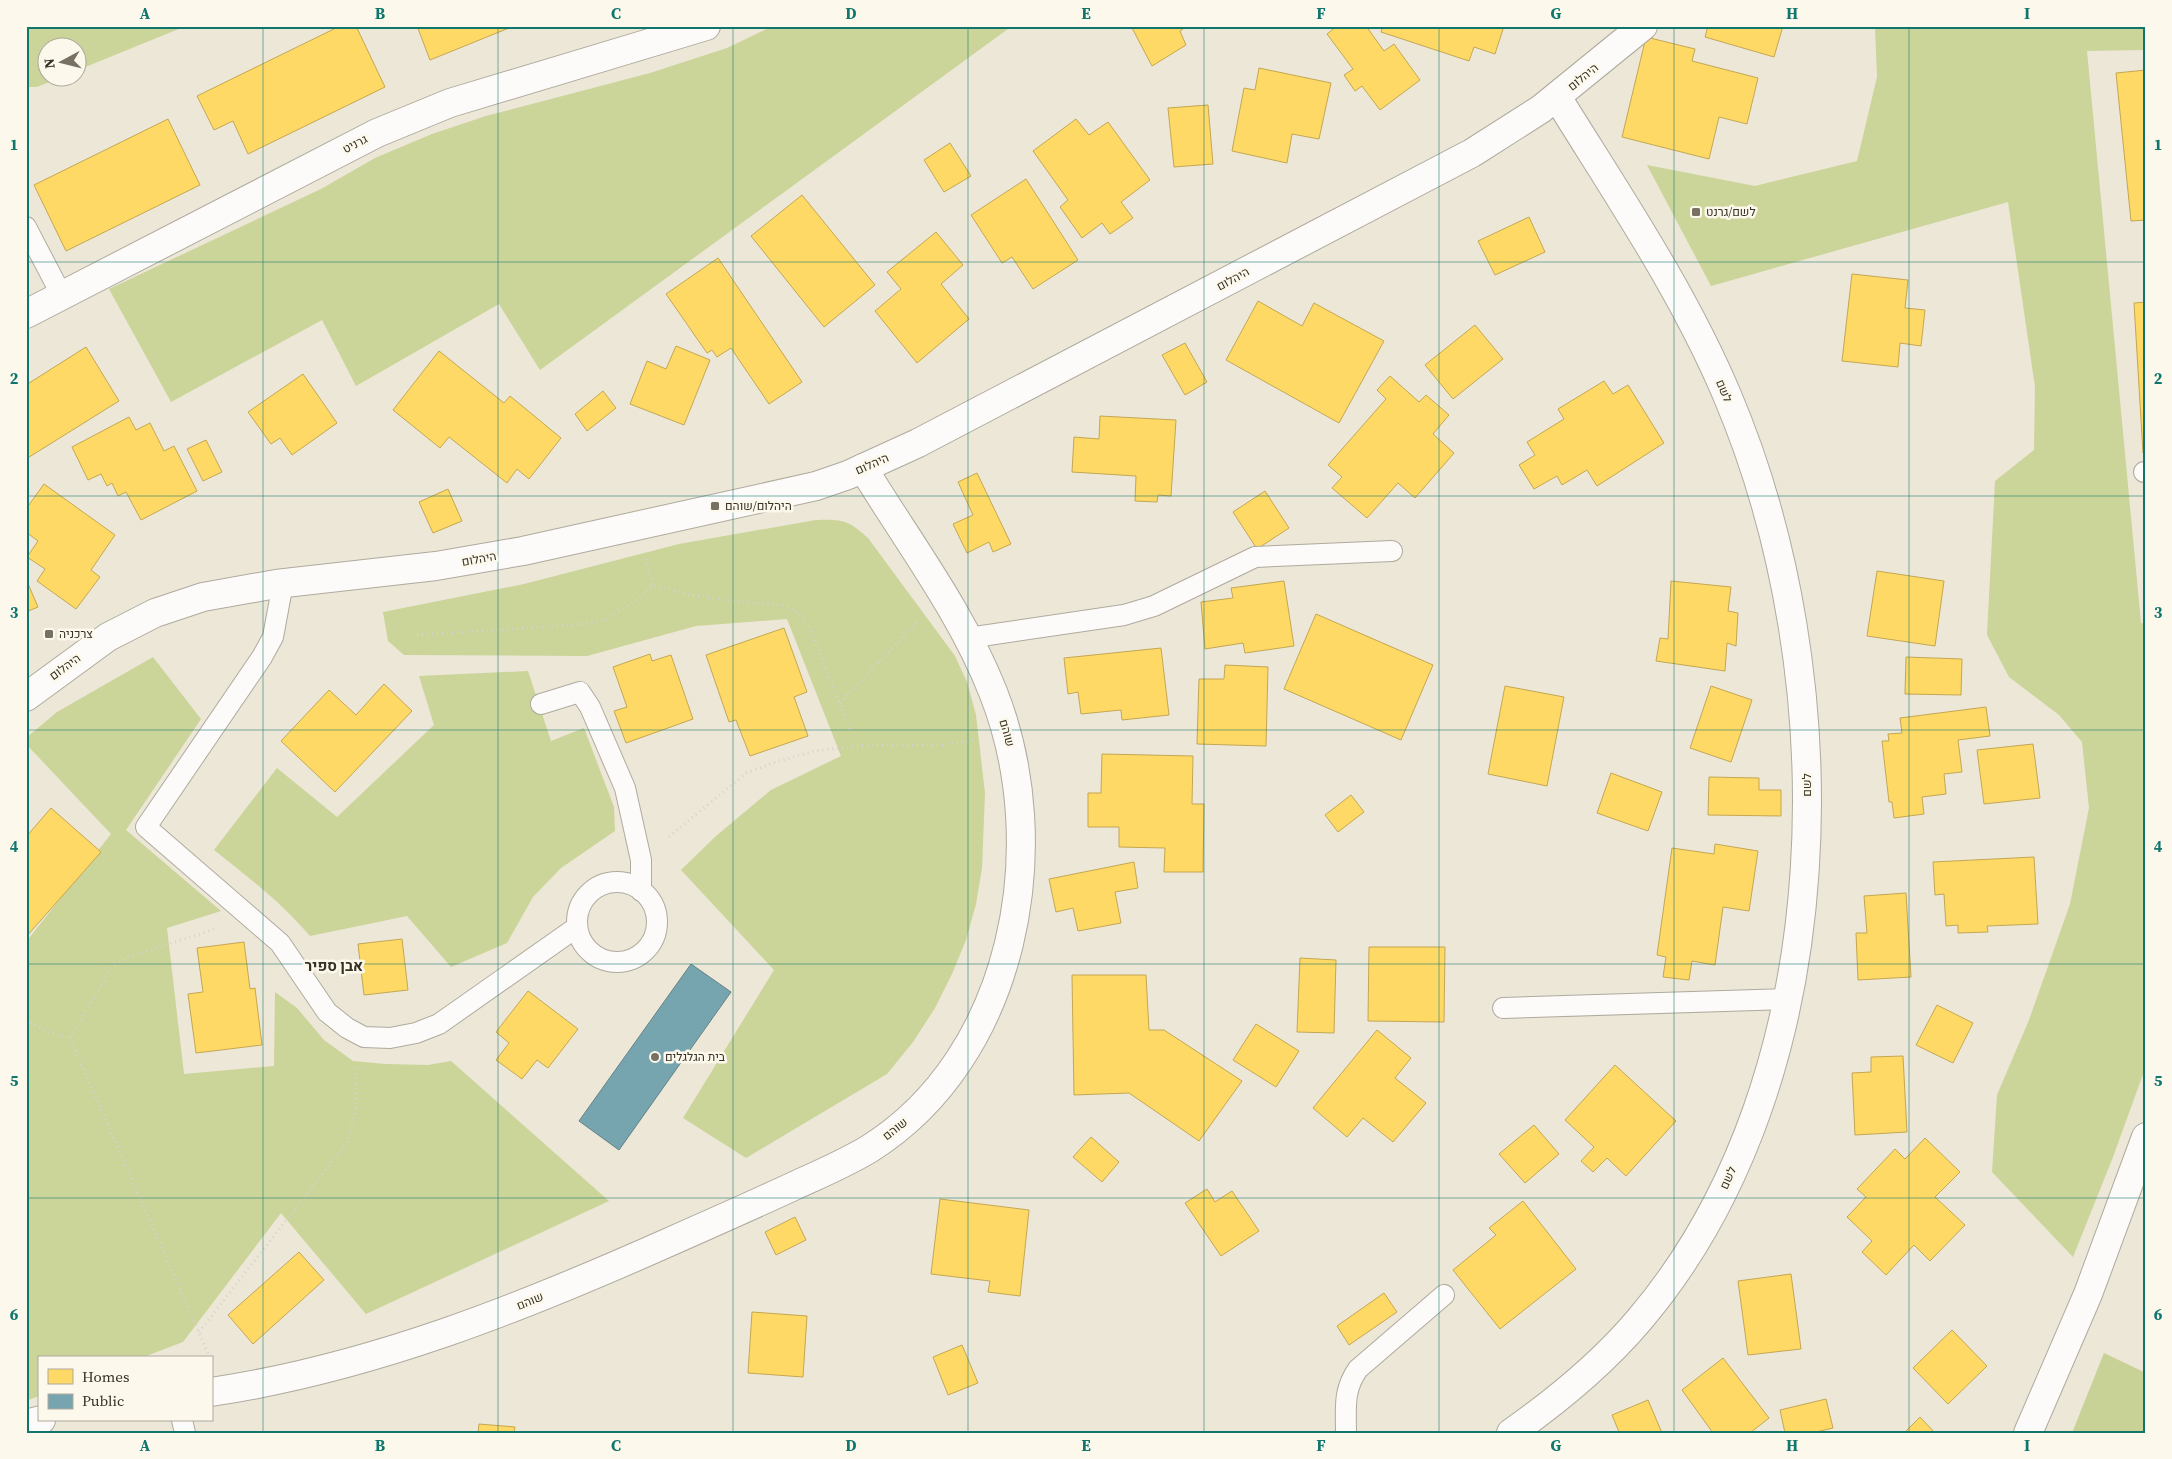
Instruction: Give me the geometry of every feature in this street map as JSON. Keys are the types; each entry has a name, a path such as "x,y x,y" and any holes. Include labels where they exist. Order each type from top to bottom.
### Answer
{"street":[{"name":"גרניט","path":"26,314 395,125 450,103 706,26"},
{"name":"היהלום","path":"26,697 108,637 155,613 226,592 283,583 436,566 501,556 799,490 864,468 918,443 1472,153 1518,124 1557,96 1643,26"},
{"name":"לשם","path":"1511,1433 1566,1391 1605,1356 1640,1319 1671,1279 1698,1236 1723,1190 1745,1141 1763,1088 1787,999 1793,973 1802,906 1807,836 1807,763 1801,690 1775,541 1754,468 1728,397 1696,328 1659,263 1557,96"},
{"name":"שוהם","path":"212,1392 326,1370 416,1342 508,1310 623,1262 828,1170 869,1149 905,1122 936,1091 971,1040 984,1017 1012,932 1019,888 1020,796 1015,761 1006,727 980,660 944,595 864,468"},
{"path":"2028,1433 2088,1294 2146,1137"}],"lane":[{"path":"26,227 62,296"},
{"path":"968,638 1124,615 1154,606 1255,557 1392,551"},
{"path":"283,583 273,637 262,657 146,827 280,943 326,1012 347,1028 364,1037 390,1038 416,1033 440,1024 577,927"},
{"path":"541,704 580,692 590,707 625,788 641,860 641,891"},
{"path":"618,882 630,885 641,891 652,905 656,917 656,930 648,947 634,958 615,962 597,957 584,945 577,927 582,903 599,886 618,882"},
{"path":"1503,1008 1787,999"},
{"path":"1346,1433 1346,1396 1350,1381 1358,1369 1444,1295"}],"path":[{"path":"417,634 574,625 605,620 638,599 652,585 691,595 739,602 782,605 800,613 811,631 850,730"},
{"path":"840,703 944,595"},
{"path":"641,860 746,773 814,751 868,745 943,745 967,742 1006,727"},
{"path":"70,1038 112,967 126,958 251,918"},
{"path":"26,1020 50,1032 70,1038 209,1356"},
{"path":"199,1332 347,1142 356,1111 356,1081 364,1037"}],"green space":[{"path":"26,26 186,26 88,66 88,38 38,38 38,87 26,87"},
{"path":"773,26 1012,26 540,370 499,304 356,386 322,320 171,402 109,289 321,189 375,158 432,134 486,116 650,73 727,48"},
{"path":"1875,26 2146,26 2146,50 2087,51 2141,623 2146,624 2146,1066 2113,1157 2073,1257 1992,1172 1997,1095 2029,1020 2070,904 2089,808 2082,742 2059,715 2009,677 1987,635 1995,481 2034,450 2035,387 2008,202 1711,286 1647,165 1755,186 1857,161 1877,77"},
{"path":"816,520 845,522 855,527 868,538 955,656 967,682 976,715 985,793 982,868 976,904 966,940 952,974 935,1008 913,1042 887,1074 746,1158 683,1118 774,970 681,870 716,836 771,790 841,756 787,619 696,626 587,656 404,655 388,641 383,612 524,584 679,544"},
{"path":"153,657 201,719 126,830 221,911 167,928 184,1074 274,1066 275,992 297,1008 324,1040 353,1061 428,1065 451,1061 609,1201 366,1314 281,1213 183,1342 146,1356 38,1356 38,1396 26,1401 26,942 111,834 26,744 26,738 57,712"},
{"path":"528,671 551,741 584,728 614,807 615,831 561,868 533,897 507,943 451,967 407,916 310,936 276,901 214,850 277,768 337,817 434,725 419,676"},
{"path":"2104,1353 2146,1373 2146,1433 2072,1433"}],"building: Homes":[{"path":"340,26 356,26 385,87 248,154 233,121 214,130 197,96"},
{"path":"417,26 514,26 430,60"},
{"path":"1131,26 1187,26 1180,31 1186,45 1152,66"},
{"path":"1337,26 1366,26 1384,51 1394,44 1420,80 1380,110 1362,86 1355,91 1344,75 1353,69 1327,34"},
{"path":"1383,26 1504,26 1495,54 1474,47 1469,61 1381,32"},
{"path":"1708,26 1783,26 1774,57 1705,37"},
{"path":"1646,37 1695,49 1692,61 1758,78 1747,124 1719,117 1709,159 1622,137"},
{"path":"1259,68 1331,83 1319,139 1292,134 1287,163 1232,151 1244,88 1255,90"},
{"path":"2146,70 2146,220 2131,221 2116,73"},
{"path":"1208,105 1213,164 1174,167 1168,108"},
{"path":"168,119 200,185 66,251 34,185"},
{"path":"1076,119 1089,135 1108,122 1150,180 1121,202 1133,218 1110,234 1102,223 1082,238 1060,207 1068,200 1033,151"},
{"path":"950,143 971,176 944,192 924,160"},
{"path":"1026,179 1078,260 1033,289 1012,257 1002,263 971,215"},
{"path":"802,195 875,285 824,327 751,236"},
{"path":"1529,217 1545,252 1495,275 1478,241"},
{"path":"936,232 963,265 941,284 969,319 917,363 875,311 901,289 887,272"},
{"path":"718,258 802,382 769,404 731,348 717,357 712,350 707,353 666,294"},
{"path":"1852,274 1908,280 1905,308 1925,310 1921,346 1900,343 1898,367 1842,361"},
{"path":"1258,301 1302,326 1314,303 1384,341 1339,423 1226,360"},
{"path":"2146,302 2146,453 2143,453 2134,303"},
{"path":"1475,325 1503,359 1453,399 1425,365"},
{"path":"1185,343 1207,382 1185,395 1162,355"},
{"path":"676,346 710,360 684,425 630,404 647,361 666,369"},
{"path":"86,347 119,401 26,459 26,385"},
{"path":"439,351 504,403 510,396 561,438 529,479 517,469 507,483 449,437 440,448 393,410"},
{"path":"303,374 337,423 292,455 280,438 271,444 248,412"},
{"path":"1390,376 1419,402 1426,395 1449,415 1433,434 1454,453 1415,498 1398,483 1367,518 1332,488 1342,477 1328,465 1386,399 1377,390"},
{"path":"1604,381 1613,394 1628,385 1664,443 1597,486 1587,470 1562,485 1557,476 1534,489 1519,465 1535,455 1527,442 1564,419 1558,409"},
{"path":"603,391 616,408 587,431 575,414"},
{"path":"1100,416 1176,420 1171,496 1158,495 1157,502 1135,501 1136,476 1072,472 1074,437 1099,439"},
{"path":"129,417 136,430 150,423 164,451 174,446 197,491 141,520 126,492 118,496 112,483 107,486 101,474 88,480 72,447"},
{"path":"206,440 222,472 203,481 187,449"},
{"path":"977,473 1011,544 993,552 989,542 967,553 953,524 973,515 958,482"},
{"path":"44,484 115,535 91,570 100,577 76,609 37,581 45,569 27,557 38,541 26,532 26,509"},
{"path":"448,489 462,521 433,533 419,502"},
{"path":"1265,491 1289,528 1257,549 1233,512"},
{"path":"1877,571 1944,581 1935,646 1867,636"},
{"path":"26,579 38,607 26,612"},
{"path":"1284,581 1294,646 1245,653 1243,643 1205,649 1201,602 1233,598 1231,588"},
{"path":"1671,581 1731,587 1728,611 1738,613 1736,646 1727,643 1725,671 1656,661 1660,638 1668,639"},
{"path":"1316,614 1433,665 1401,740 1284,689"},
{"path":"784,628 807,692 794,697 808,736 750,756 736,720 729,722 706,655"},
{"path":"1161,648 1169,715 1122,720 1121,710 1081,714 1078,692 1068,694 1064,658"},
{"path":"650,654 652,661 671,655 693,719 626,743 614,711 627,707 613,667"},
{"path":"1906,657 1962,659 1961,695 1905,694"},
{"path":"1225,665 1268,667 1266,746 1197,744 1199,679 1224,679"},
{"path":"384,684 412,711 335,792 281,741 329,690 356,715"},
{"path":"1505,686 1564,697 1547,786 1488,774"},
{"path":"1711,686 1752,700 1731,762 1690,748"},
{"path":"1986,707 1990,736 1958,740 1962,772 1944,774 1946,794 1922,797 1924,814 1894,818 1892,802 1889,802 1882,741 1889,741 1888,734 1902,733 1900,718"},
{"path":"2033,744 2040,798 1984,804 1977,750"},
{"path":"1102,754 1193,756 1192,804 1204,804 1203,872 1164,872 1165,848 1119,847 1119,827 1088,827 1088,793 1101,793"},
{"path":"1611,773 1662,792 1648,831 1597,813"},
{"path":"1709,777 1759,778 1759,790 1781,790 1781,816 1708,815"},
{"path":"1351,795 1364,812 1338,832 1325,815"},
{"path":"51,808 101,852 26,937 26,837"},
{"path":"1715,844 1758,851 1749,911 1723,907 1715,965 1692,961 1689,980 1663,977 1666,957 1657,955 1672,848 1714,854"},
{"path":"2034,857 2038,924 1987,926 1988,932 1958,933 1958,925 1946,926 1944,894 1935,895 1933,862"},
{"path":"1134,862 1138,888 1115,892 1121,923 1078,931 1073,908 1056,912 1049,879"},
{"path":"1906,893 1911,977 1858,980 1856,933 1867,933 1864,896"},
{"path":"402,939 408,990 364,995 358,944"},
{"path":"244,942 250,989 255,988 262,1045 196,1053 188,994 203,992 197,948"},
{"path":"1369,947 1445,947 1444,1022 1368,1021"},
{"path":"1300,958 1336,960 1334,1033 1297,1032"},
{"path":"1072,975 1146,975 1149,1030 1164,1030 1242,1081 1199,1141 1129,1093 1074,1095"},
{"path":"528,991 578,1029 548,1068 537,1060 522,1079 496,1060 509,1043 496,1032"},
{"path":"1937,1005 1973,1023 1953,1063 1916,1045"},
{"path":"1256,1024 1299,1051 1276,1087 1233,1060"},
{"path":"1377,1030 1411,1058 1395,1078 1426,1103 1393,1142 1363,1118 1347,1137 1313,1108"},
{"path":"1903,1056 1907,1132 1855,1135 1852,1073 1871,1072 1871,1057"},
{"path":"1615,1065 1676,1121 1626,1176 1607,1158 1593,1172 1581,1161 1594,1147 1565,1120"},
{"path":"1534,1125 1559,1154 1525,1183 1499,1154"},
{"path":"1091,1137 1119,1162 1102,1182 1073,1157"},
{"path":"1925,1138 1960,1172 1935,1197 1965,1225 1930,1261 1914,1245 1886,1275 1862,1252 1872,1241 1847,1217 1866,1197 1857,1189 1895,1149 1905,1159"},
{"path":"1207,1189 1215,1202 1232,1191 1259,1231 1221,1256 1185,1203"},
{"path":"940,1199 1029,1210 1020,1296 988,1292 990,1281 931,1274"},
{"path":"1523,1201 1576,1269 1500,1329 1453,1270 1496,1235 1489,1228"},
{"path":"795,1217 806,1240 776,1255 765,1232"},
{"path":"299,1252 324,1280 253,1344 228,1315"},
{"path":"1791,1274 1801,1349 1748,1355 1738,1281"},
{"path":"1384,1293 1397,1312 1349,1345 1337,1326"},
{"path":"752,1312 807,1316 803,1377 748,1373"},
{"path":"1952,1330 1987,1366 1948,1404 1913,1368"},
{"path":"962,1345 978,1383 948,1395 933,1357"},
{"path":"1723,1358 1769,1418 1750,1433 1713,1433 1682,1390"},
{"path":"1826,1399 1833,1428 1812,1433 1785,1433 1780,1410"},
{"path":"1648,1400 1662,1433 1617,1433 1619,1432 1612,1415"},
{"path":"1920,1417 1935,1433 1904,1433"},
{"path":"479,1424 515,1427 514,1433 478,1433"}],"building: Public":[{"name":"בית הגלגלים","path":"691,964 731,992 619,1150 579,1121"}],"place":[{"name":"לשם/גרנט","path":"1696,212"},
{"name":"היהלום/שוהם","path":"715,506"},
{"name":"צרכניה","path":"49,634"},
{"name":"בית הגלגלים","path":"655,1057"}],"district":[{"name":"אבן ספיר","path":"334,966"}]}
